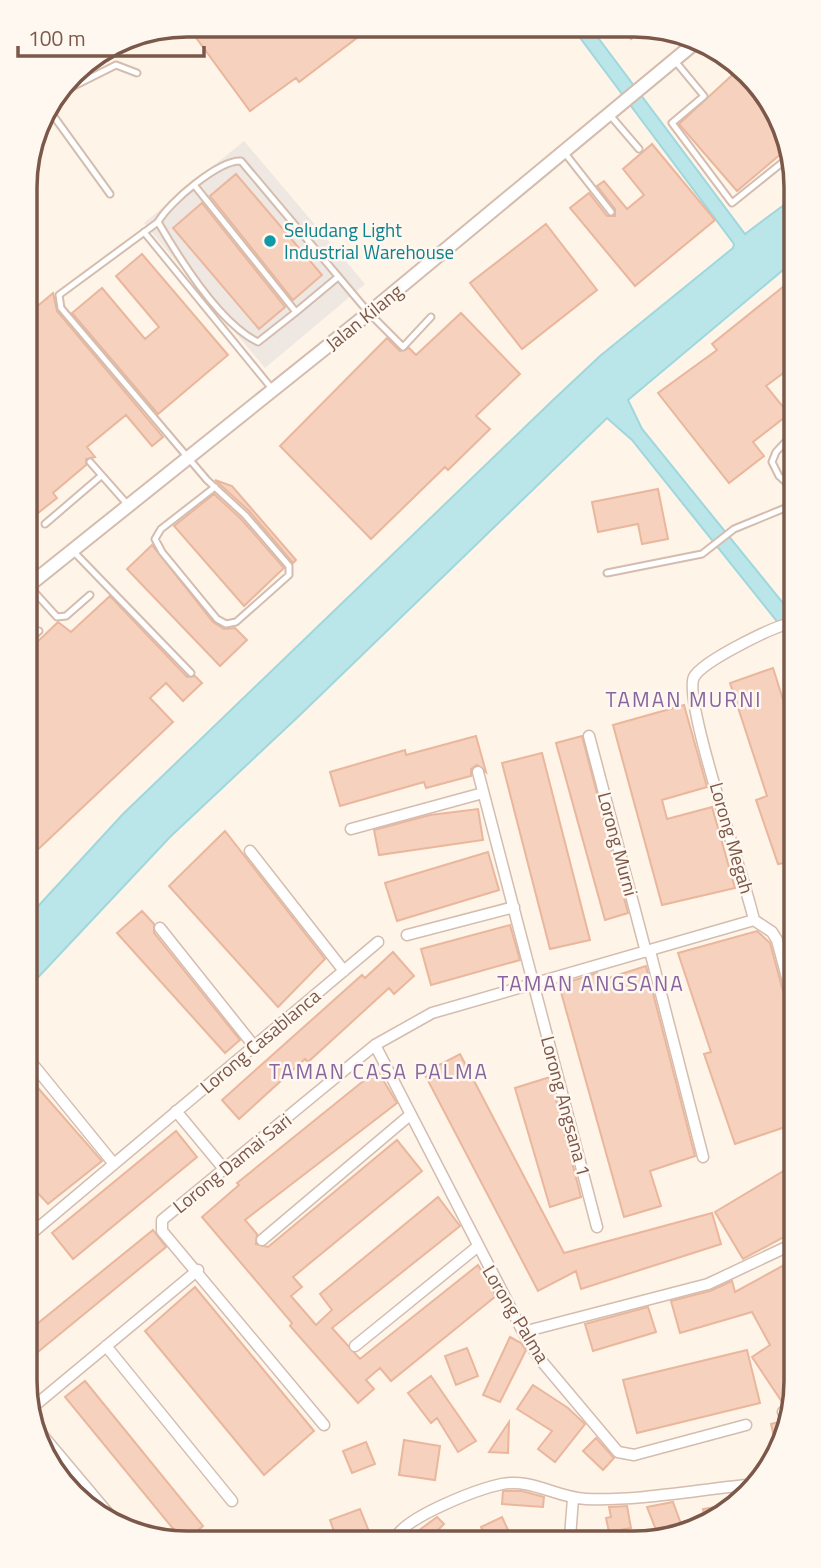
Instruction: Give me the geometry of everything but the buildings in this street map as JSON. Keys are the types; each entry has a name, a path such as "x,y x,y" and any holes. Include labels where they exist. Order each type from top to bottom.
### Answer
{"street":[{"name":"Jalan Kilang","path":"37,579 369,313 690,48"},
{"name":"Lorong Megah","path":"375,1045 432,1013 754,920 691,695 693,678 707,663 784,625"},
{"name":"Lorong Murni","path":"589,736 703,1157"},
{"name":"Lorong Angsana 1","path":"478,772 597,1227"},
{"path":"351,829 483,793"},
{"path":"250,852 344,971"},
{"path":"407,935 514,906"},
{"path":"754,920 764,925 777,940 784,966"},
{"path":"160,928 254,1046"},
{"name":"Lorong Casablanca","path":"37,1229 379,942"},
{"name":"Lorong Palma","path":"375,1045 523,1332 540,1358 623,1455 634,1455 746,1425"},
{"name":"Lorong Damai Sari","path":"324,1425 160,1226 162,1220 375,1045"},
{"path":"37,1069 114,1164"},
{"path":"176,1111 224,1169"},
{"path":"262,1240 410,1115"},
{"path":"355,1346 477,1247"},
{"path":"523,1332 708,1284 784,1247"},
{"path":"38,1401 198,1270"},
{"path":"106,1346 232,1501"},
{"path":"51,1445 99,1503"},
{"path":"398,1531 434,1507 503,1483 531,1485 573,1499 660,1496 741,1486"},
{"path":"570,1531 573,1499"}],"lane":[{"path":"675,61 704,96 672,123 732,203 782,163"},
{"path":"78,84 116,65 137,73"},
{"path":"609,114 639,149"},
{"path":"54,117 110,194"},
{"path":"564,152 611,212"},
{"path":"215,487 161,529 155,539 162,552 217,619 226,624 236,622 289,576 289,566 246,515 215,487 188,457 61,308 59,295 158,222 166,209 195,186 225,163 241,161 369,313 402,347 431,317"},
{"path":"195,186 296,312"},
{"path":"158,222 201,285 246,337 258,342 338,277"},
{"path":"144,232 273,390"},
{"path":"784,443 772,462 784,481"},
{"path":"90,462 128,505"},
{"path":"44,524 101,476"},
{"path":"607,573 702,554 734,529 784,508"},
{"path":"73,551 191,673"},
{"path":"37,596 57,617 66,616 90,595"}],"shaded area":[{"path":"244,141 365,284 265,368 144,223"}],"water":[{"path":"579,37 597,37 745,234 784,205 784,269 628,400 642,429 784,604 784,630 632,440 607,418 170,837 37,979 37,907 123,814 600,356 733,248 734,244"}],"place":[{"name":"Seludang Light Industrial Warehouse","path":"270,241"}],"district":[{"name":"TAMAN MURNI","path":"684,700"},
{"name":"TAMAN ANGSANA","path":"591,984"},
{"name":"TAMAN CASA PALMA","path":"379,1072"}]}
